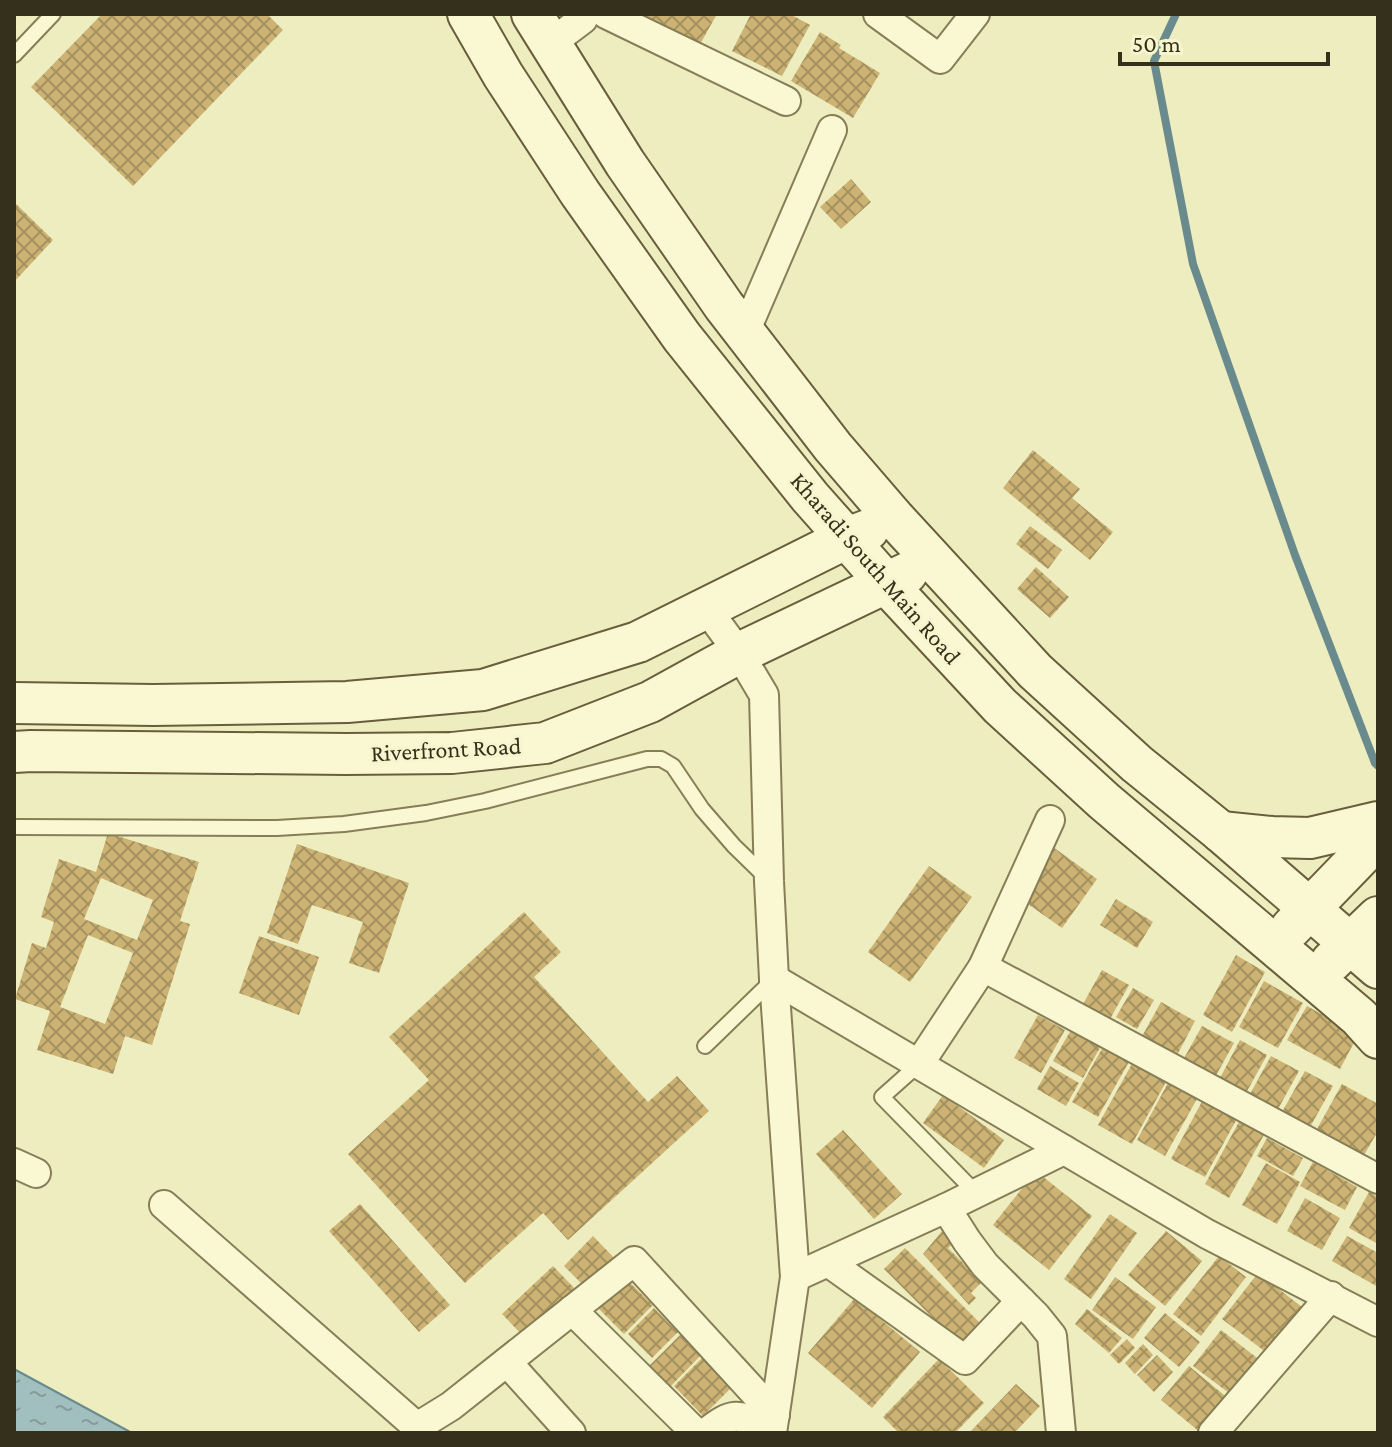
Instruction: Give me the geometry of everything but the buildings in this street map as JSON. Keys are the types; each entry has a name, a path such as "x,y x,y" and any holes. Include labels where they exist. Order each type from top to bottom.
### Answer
{"main road":[{"name":"Kharadi South Main Road","path":"468,14 503,75 580,193 682,337 810,497 885,582 1000,706 1104,801 1359,1017 1378,1038"},
{"name":"Kharadi South Main Road","path":"541,29 625,163 724,306 833,447 895,519 1035,671 1137,764 1364,956"},
{"path":"14,703 153,705 347,702 483,690 638,642 847,538 895,519"},
{"name":"Riverfront Road","path":"14,752 452,753 545,743 650,702 739,653 933,561"},
{"path":"1221,832 1310,838 1378,822"},
{"path":"1274,945 1378,838"},
{"path":"1314,979 1364,956 1378,917"}],"street":[{"path":"541,29 583,19 585,14"},
{"path":"606,14 786,101"},
{"path":"878,14 940,59 975,14"},
{"path":"745,332 832,130"},
{"path":"706,608 739,653 764,695 774,979 795,1277 773,1425"},
{"path":"919,1064 983,967 1050,820"},
{"path":"983,967 1378,1179"},
{"path":"774,979 1207,1234 1378,1322"},
{"path":"795,1277 1064,1150"},
{"path":"164,1205 417,1427 451,1406 634,1261 773,1425"},
{"path":"946,1208 985,1265 1052,1336 1061,1433"},
{"path":"828,1262 965,1360 1021,1301"},
{"path":"1213,1433 1331,1296"},
{"path":"572,1310 696,1433"},
{"path":"507,1362 571,1433"},
{"path":"706,1433 722,1420 733,1416 773,1425"}],"lane":[{"path":"14,55 53,14"},
{"path":"17,827 277,828 344,824 485,801 647,759 661,759 673,766 702,809 769,881"},
{"path":"705,1046 774,979"},
{"path":"919,1064 882,1097 976,1193"}],"water":[{"path":"14,1369 132,1433 14,1433"}],"waterway":[{"path":"1176,14 1154,61 1193,264 1295,555 1378,766"}]}
